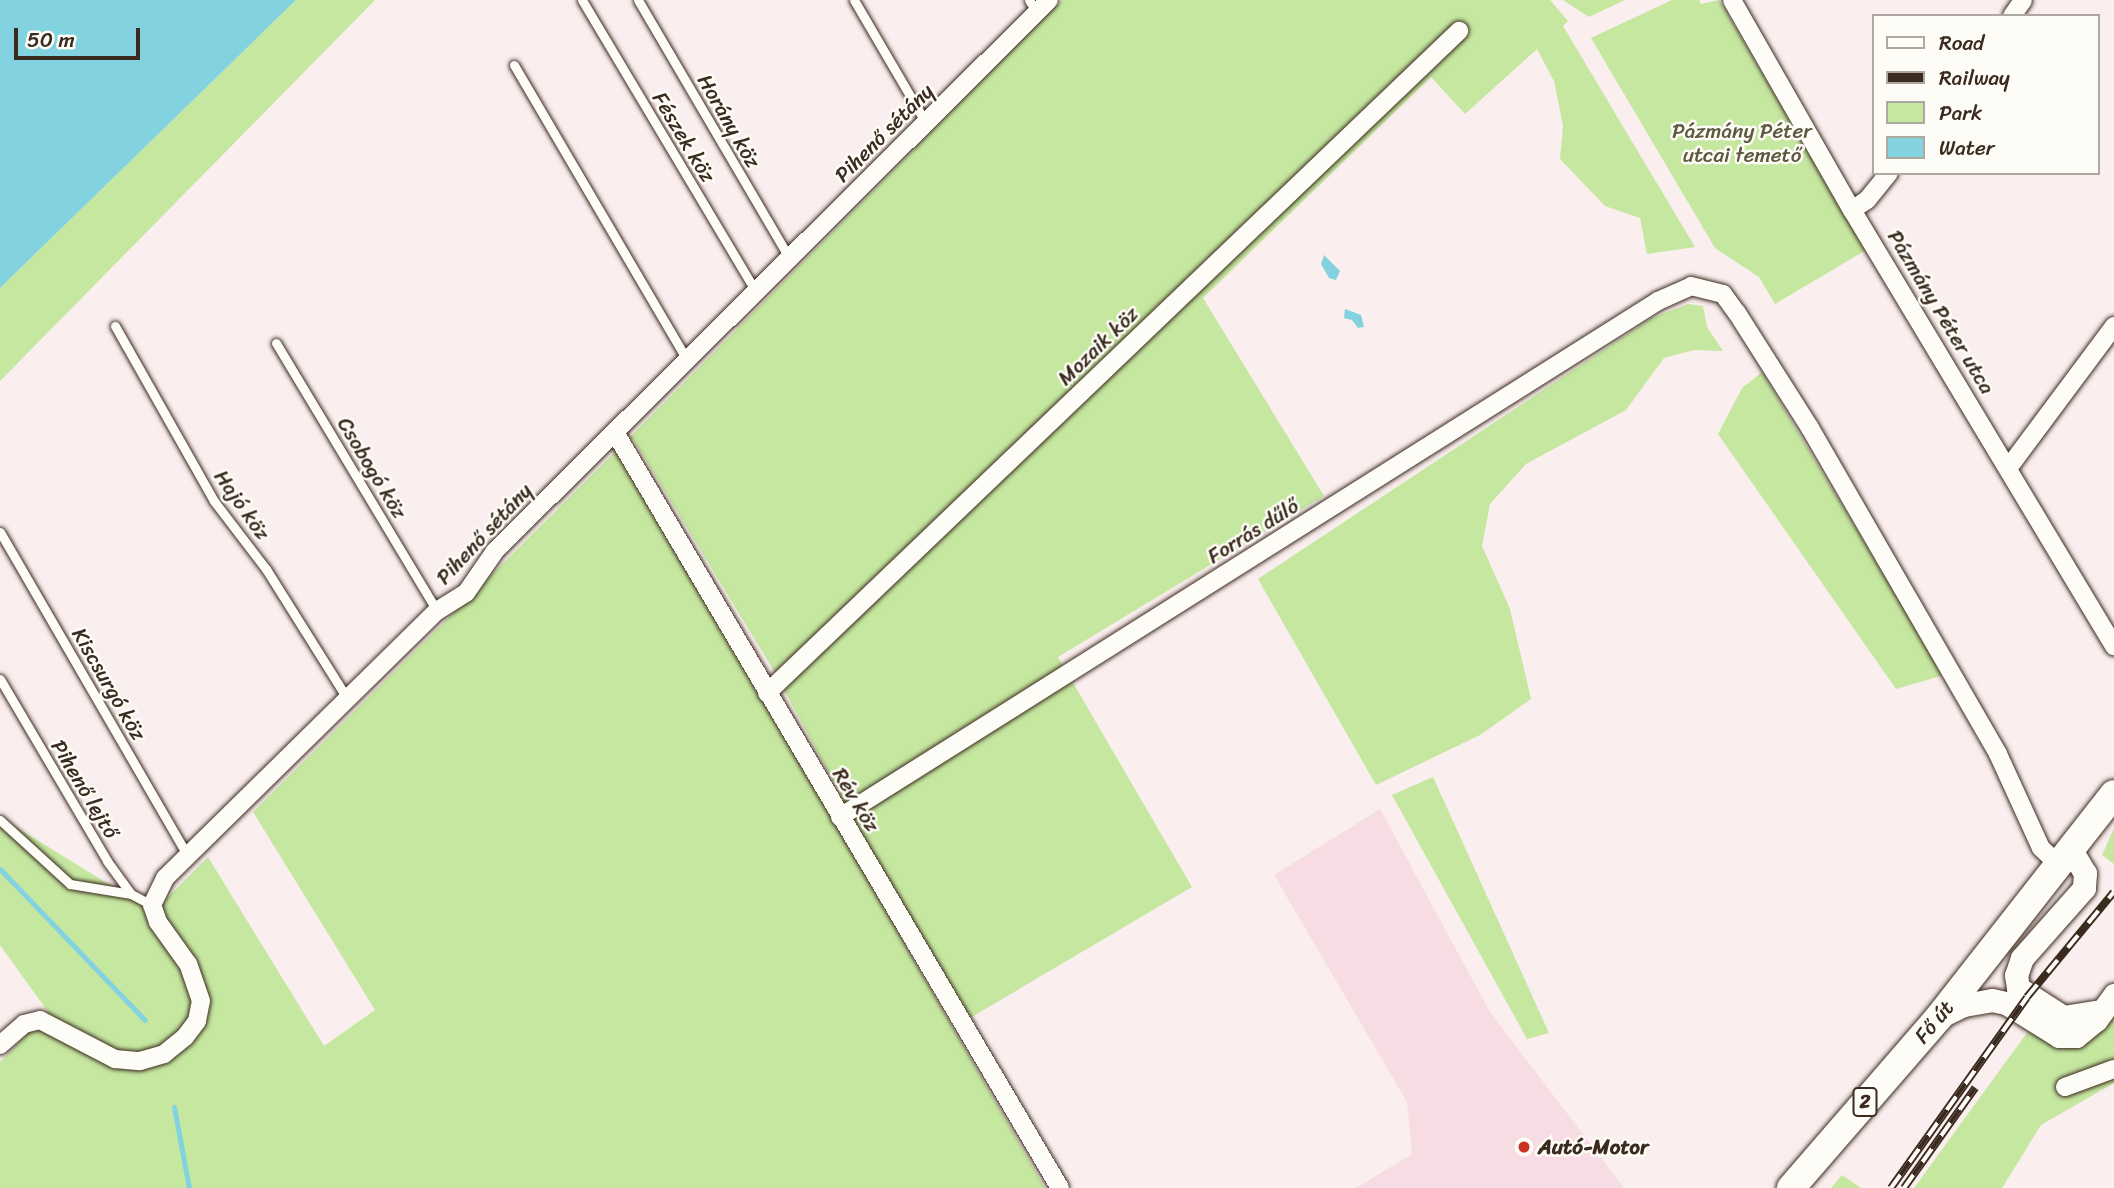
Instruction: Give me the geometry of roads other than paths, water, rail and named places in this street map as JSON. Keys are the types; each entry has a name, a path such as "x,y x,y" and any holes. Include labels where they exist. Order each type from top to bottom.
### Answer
{"main road":[{"name":"2","path":"2065,858 2114,794"},
{"name":"Fő út","path":"1791,1188 1939,1017 2065,858"}],"street":[{"name":"Pázmány Péter utca","path":"1732,0 1852,210 2114,646"},
{"name":"Pihenő sétány","path":"152,905 165,878 187,855 437,611 466,593 495,551 615,434 686,358 926,123 1038,4"},
{"name":"Mozaik köz","path":"767,693 1459,31"},
{"path":"1852,210 1867,200 1887,175"},
{"name":"Forrás dűlő","path":"840,817 1658,302 1691,286 1723,294 1737,313 1810,428 1998,754 2041,848 2065,858"},
{"path":"2008,467 2111,334"},
{"name":"Rév köz","path":"615,434 1060,1188"},
{"path":"2065,858 2085,873 2084,888 2022,958 2015,975 2018,988 2063,1017 2077,1018 2108,1003"},
{"path":"0,1045 24,1024 40,1020 53,1023 116,1059 140,1061 164,1054 185,1037 197,1021 201,1001 188,964 158,922 152,905"},
{"path":"1939,1017 1964,1005 1992,1000 2006,1003 2059,1036 2076,1036 2108,1003"},
{"path":"2064,1087 2114,1069"}],"lane":[{"name":"Fészek köz","path":"582,0 756,292"},
{"name":"Horány köz","path":"638,0 790,259"},
{"path":"854,0 926,123"},
{"path":"514,65 686,358"},
{"name":"Hajó köz","path":"115,326 214,501 266,569 348,698"},
{"name":"Csobogó köz","path":"276,343 437,611"},
{"name":"Kiscsurgó köz","path":"0,532 187,855"},
{"name":"Pihenő lejtő","path":"0,679 107,861 131,894 152,905"},
{"path":"0,820 70,884 131,894"}],"water":[{"path":"0,0 296,0 0,288"},
{"path":"1324,255 1340,271 1336,280 1329,278 1321,264"},
{"path":"1345,309 1361,315 1364,327 1358,328 1352,320 1344,318"}],"waterway":[{"path":"0,869 145,1020"},
{"path":"174,1107 189,1188"}],"railway":[{"path":"1891,1188 2027,997 2114,892"},
{"path":"1904,1188 1975,1088"}],"place":[{"name":"Autó-Motor","path":"1524,1147"}],"park label":[{"name":"Pázmány Péter utcai temető","path":"1742,143"}]}
